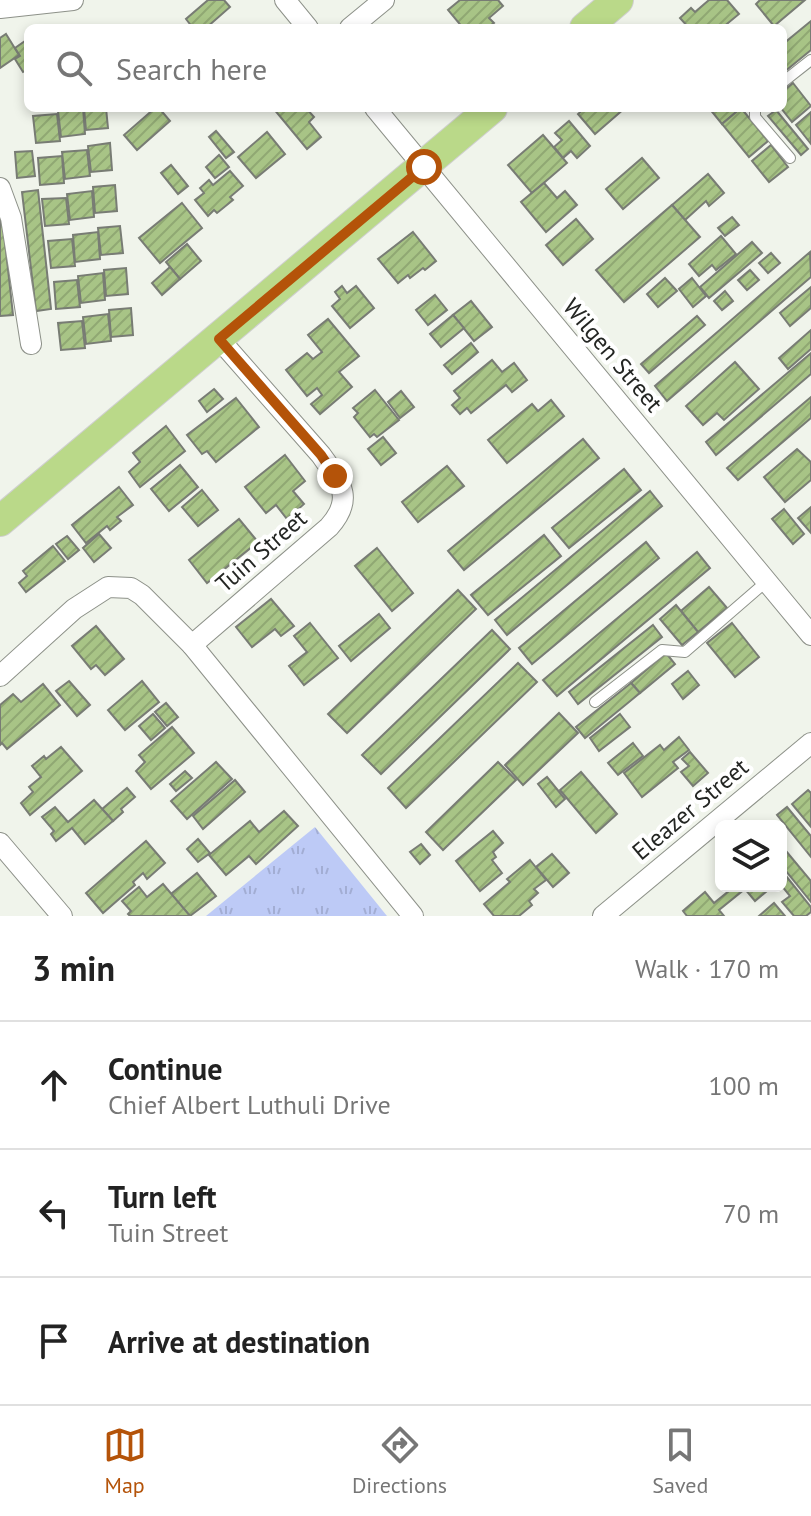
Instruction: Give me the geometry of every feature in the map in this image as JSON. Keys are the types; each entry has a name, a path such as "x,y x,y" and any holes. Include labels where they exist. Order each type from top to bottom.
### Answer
{"main road":[{"path":"590,24 618,0"},
{"path":"0,521 487,112"},
{"path":"0,494 112,425"}],"street":[{"path":"0,8 73,0"},
{"path":"285,0 305,24"},
{"path":"355,24 384,0"},
{"name":"Wilgen Street","path":"378,112 811,635"},
{"path":"0,188 11,218 31,344"},
{"name":"Tuin Street","path":"192,645 329,527 344,504 343,493 321,455 219,339"},
{"path":"0,676 74,609 100,591 121,586 131,588 192,645 413,916"},
{"name":"Eleazer Street","path":"603,916 811,743"},
{"path":"0,843 62,916"}],"lane":[{"path":"787,79 811,60"},
{"path":"755,112 755,117 790,158"},
{"path":"595,702 662,650 685,652 767,581"}],"green space":[{"path":"315,827 387,916 206,916"}],"building":[{"path":"208,0 224,0 230,7 211,24 190,24 186,19"},
{"path":"460,0 498,0 503,6 489,18 493,24 460,24 448,10"},
{"path":"709,0 727,0 739,14 727,24 685,24 680,18 691,8 695,12"},
{"path":"760,0 805,0 776,24 772,24 756,4"},
{"path":"811,21 811,50 787,70 787,41"},
{"path":"6,34 19,55 0,68 0,38"},
{"path":"24,42 23,72 15,59 20,56 15,48"},
{"path":"793,83 811,106 792,122 784,112 787,112 787,88"},
{"path":"58,112 83,112 85,134 61,137"},
{"path":"84,112 106,112 108,128 86,130"},
{"path":"150,112 162,112 170,121 137,150 124,135"},
{"path":"276,112 310,112 314,117 309,122 321,137 307,149"},
{"path":"580,112 620,112 595,134 578,114"},
{"path":"712,112 736,112 722,124"},
{"path":"736,112 744,112 768,141 749,157 722,124"},
{"path":"778,112 808,149 801,155 768,116"},
{"path":"811,112 811,144 796,125"},
{"path":"57,114 60,141 36,143 33,116"},
{"path":"569,121 590,146 577,158 571,151 563,158 554,147 562,140 555,133"},
{"path":"216,131 234,152 226,158 209,137"},
{"path":"267,132 285,154 256,178 238,157"},
{"path":"543,135 567,163 532,193 508,165"},
{"path":"110,143 112,170 91,172 88,146"},
{"path":"771,145 788,167 769,182 752,161"},
{"path":"87,150 90,176 65,179 62,152"},
{"path":"32,151 35,176 17,178 15,152"},
{"path":"219,155 229,167 215,178 206,167"},
{"path":"62,156 64,183 40,185 38,158"},
{"path":"642,158 659,178 623,209 606,189"},
{"path":"171,165 188,186 178,194 161,173"},
{"path":"230,171 243,186 230,197 233,200 208,216 195,200 204,193 200,188 209,180 213,185"},
{"path":"708,174 724,193 709,206 706,201 685,220 672,205"},
{"path":"544,183 557,198 565,191 577,205 546,232 521,202"},
{"path":"115,185 117,211 95,213 93,187"},
{"path":"38,190 51,309 36,311 22,192"},
{"path":"92,191 94,217 70,220 67,194"},
{"path":"0,196 13,315 0,316"},
{"path":"66,198 69,224 45,226 42,199"},
{"path":"182,203 202,228 160,263 139,238"},
{"path":"672,205 700,237 624,302 596,270"},
{"path":"732,217 739,225 725,236 718,228"},
{"path":"576,219 593,239 563,265 546,245"},
{"path":"120,226 123,253 101,255 98,228"},
{"path":"98,232 100,259 75,262 73,235"},
{"path":"413,232 436,261 398,283 378,259"},
{"path":"721,236 736,254 716,270 712,265 699,276 689,264"},
{"path":"72,239 75,266 51,268 48,241"},
{"path":"752,242 762,253 709,298 700,287"},
{"path":"187,244 201,261 180,279 166,262"},
{"path":"810,252 811,277 667,401 655,386"},
{"path":"771,253 780,263 768,273 759,263"},
{"path":"170,267 180,279 162,295 152,283"},
{"path":"126,268 128,294 106,296 104,270"},
{"path":"750,270 759,280 747,290 738,280"},
{"path":"103,273 105,300 81,303 78,276"},
{"path":"665,278 677,291 658,307 647,294"},
{"path":"692,278 706,296 693,307 679,289"},
{"path":"77,280 80,307 56,309 54,282"},
{"path":"342,286 347,293 356,286 374,308 350,328 332,306 340,299 335,292"},
{"path":"811,287 811,308 790,326 780,313"},
{"path":"725,291 733,301 722,310 714,301"},
{"path":"435,295 447,310 428,325 416,310"},
{"path":"471,301 492,327 474,341 453,315"},
{"path":"131,308 133,335 111,337 109,310"},
{"path":"108,314 111,341 86,344 83,317"},
{"path":"453,315 464,328 441,347 430,334"},
{"path":"697,316 705,325 649,373 641,364"},
{"path":"328,319 359,356 339,372 352,387 320,414 311,404 322,395 317,388 307,396 286,370 307,353 313,359 322,352 308,335"},
{"path":"82,321 85,348 61,350 58,323"},
{"path":"811,330 811,349 788,369 779,358"},
{"path":"471,343 478,352 452,374 444,365"},
{"path":"811,353 811,374 716,455 706,442"},
{"path":"492,360 502,372 514,363 527,380 512,392 506,385 471,413 467,408 460,414 452,405 460,398 454,391"},
{"path":"735,362 759,389 724,420 717,413 703,425 686,406"},
{"path":"214,389 223,399 207,412 199,401"},
{"path":"375,390 399,420 377,437 374,434 370,437 354,417 358,413 353,408"},
{"path":"401,391 414,407 400,418 388,402"},
{"path":"811,397 811,418 738,480 727,468"},
{"path":"236,398 259,427 216,462 207,451 202,454 187,435"},
{"path":"551,400 564,416 507,463 488,440 532,404 538,411"},
{"path":"166,426 185,451 140,487 129,472 140,462 133,453"},
{"path":"383,437 396,453 381,465 368,449"},
{"path":"583,439 599,458 464,570 448,551"},
{"path":"797,449 811,462 811,480 785,502 764,477"},
{"path":"285,455 305,481 293,491 304,504 287,519 276,505 266,513 245,487"},
{"path":"180,465 198,487 169,511 151,489"},
{"path":"447,466 464,486 418,522 402,502"},
{"path":"624,469 641,490 569,548 552,528"},
{"path":"119,487 133,505 117,517 121,521 110,530 107,526 86,543 72,525"},
{"path":"202,490 218,510 198,526 182,507"},
{"path":"650,491 662,506 507,635 495,620"},
{"path":"811,507 811,533 798,518"},
{"path":"784,509 804,534 793,544 772,519"},
{"path":"239,519 258,542 207,583 189,560"},
{"path":"99,534 111,548 94,562 83,548"},
{"path":"544,535 561,556 488,615 471,595"},
{"path":"67,536 79,550 68,559 56,544"},
{"path":"646,542 659,558 532,664 519,648"},
{"path":"53,546 65,561 26,592 19,583 27,576 23,571"},
{"path":"377,548 413,593 392,611 355,566"},
{"path":"697,552 710,568 557,696 543,680"},
{"path":"709,587 727,608 698,632 681,611"},
{"path":"458,590 476,609 347,733 328,714"},
{"path":"271,599 294,626 281,636 275,629 252,647 236,627"},
{"path":"676,605 698,632 682,645 660,619"},
{"path":"379,614 390,628 351,661 339,646"},
{"path":"310,623 338,658 304,685 289,666 307,652 294,636"},
{"path":"732,623 759,657 735,677 707,643"},
{"path":"653,625 662,637 578,704 569,692"},
{"path":"96,626 124,659 105,675 96,665 91,669 72,646"},
{"path":"492,630 510,649 381,774 362,755"},
{"path":"666,653 675,664 640,693 631,683"},
{"path":"518,663 537,682 406,808 388,788"},
{"path":"688,671 699,685 683,699 672,684"},
{"path":"69,681 90,705 77,716 56,691"},
{"path":"142,681 159,702 125,730 108,710"},
{"path":"631,683 640,693 585,738 576,727"},
{"path":"43,684 60,705 7,749 2,743 0,745 0,705 13,694 21,702"},
{"path":"166,703 178,717 167,726 155,712"},
{"path":"559,713 578,733 523,785 505,765"},
{"path":"153,714 165,728 151,740 139,726"},
{"path":"620,714 630,727 599,751 590,738"},
{"path":"172,727 194,753 151,789 136,771 145,762 139,755"},
{"path":"679,737 689,750 673,762 678,768 642,797 624,773 660,745 664,750"},
{"path":"633,743 643,756 618,775 608,763"},
{"path":"61,747 82,771 30,815 21,803 33,792 29,787 41,777 32,766"},
{"path":"690,752 708,773 693,786 681,772 689,766 682,759"},
{"path":"216,762 232,779 187,819 171,801"},
{"path":"498,762 516,780 443,850 426,832"},
{"path":"185,771 192,778 176,791 170,784"},
{"path":"581,772 617,814 596,833 560,790"},
{"path":"547,777 565,799 556,807 538,784"},
{"path":"235,780 245,792 203,829 193,816"},
{"path":"127,788 135,797 113,821 102,809"},
{"path":"808,790 811,793 811,827 792,804"},
{"path":"94,800 113,821 85,844 72,828 56,841 51,834 54,831 42,817 55,807 68,822"},
{"path":"787,807 811,836 811,857 787,827 787,820 781,820 777,815"},
{"path":"284,811 298,826 256,864 249,856 226,875 209,855 250,821 259,832"},
{"path":"493,831 503,843 493,852 496,857 492,860 502,873 480,891 456,861"},
{"path":"198,839 210,853 198,862 187,849"},
{"path":"146,841 165,863 147,879 143,873 133,882 135,885 103,913 86,893"},
{"path":"421,844 430,855 420,864 410,852"},
{"path":"787,852 811,881 811,902 787,872"},
{"path":"552,854 569,873 553,887 536,867"},
{"path":"530,860 546,880 534,889 538,893 529,901 532,905 519,916 494,916 484,904"},
{"path":"197,873 216,896 190,916 171,894"},
{"path":"787,877 811,907 811,912 806,916 794,916 782,902 790,896 787,892"},
{"path":"163,884 190,916 128,914 131,911 122,901 139,887 147,897"},
{"path":"705,892 714,903 728,892 741,892 719,910 724,916 687,916 683,911"},
{"path":"748,892 766,892 755,901"},
{"path":"774,903 785,916 759,916"}],"route":[{"path":"335,476 321,455 219,339 424,167"}]}
